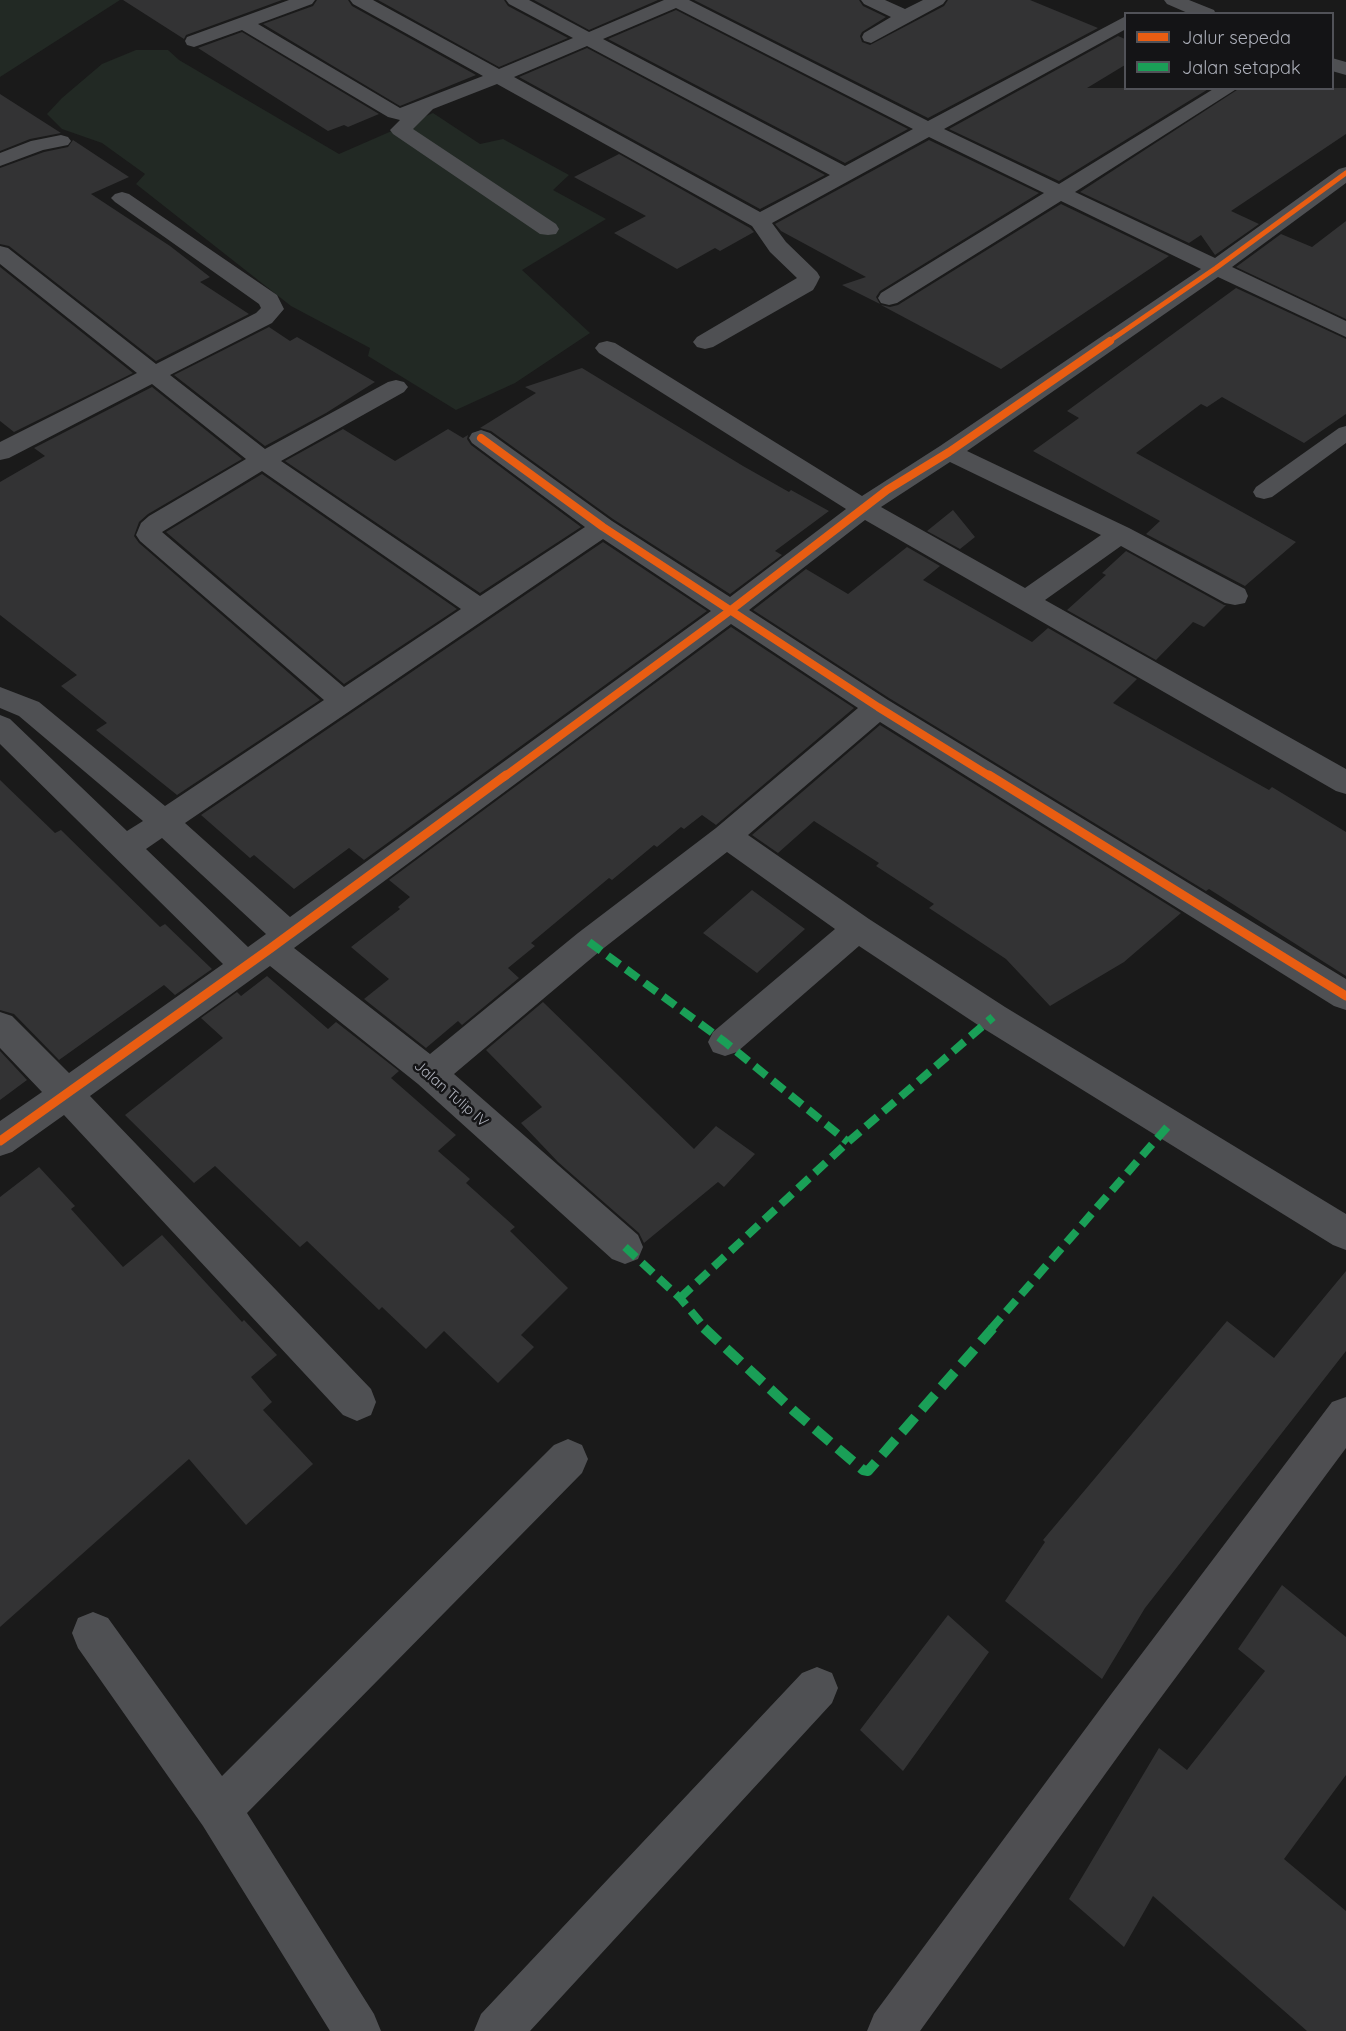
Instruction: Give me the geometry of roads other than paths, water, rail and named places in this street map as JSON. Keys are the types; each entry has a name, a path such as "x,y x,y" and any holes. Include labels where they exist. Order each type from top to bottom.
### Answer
{"street":[{"path":"194,41 306,0"},
{"path":"359,0 760,221 778,247 809,277 805,285 705,342"},
{"path":"515,0 846,175"},
{"path":"870,0 905,16"},
{"path":"871,37 937,0"},
{"path":"243,23 395,113 409,112 428,105 676,1 930,130 1346,330"},
{"path":"1165,1 1201,12"},
{"path":"760,221 930,130 1124,22"},
{"path":"889,298 1225,90"},
{"path":"428,105 400,130 548,229"},
{"path":"0,160 38,145 61,141"},
{"path":"0,1141 268,950 731,610 887,490 949,452 1216,268 1346,173"},
{"path":"0,452 264,318 273,309 269,300 122,198"},
{"path":"0,253 152,375 263,460 481,610"},
{"path":"607,348 863,508 1346,783"},
{"path":"344,702 149,535 150,529 158,522 263,460 396,387"},
{"path":"481,438 603,527 878,707 1346,996"},
{"path":"949,452 1120,534 1235,596"},
{"path":"125,848 603,527"},
{"path":"1025,601 1120,534"},
{"path":"0,697 29,709 164,822 268,950"},
{"path":"430,1074 589,942 728,836 878,707"},
{"path":"0,726 125,848 268,950"},
{"path":"37,762 72,743"},
{"path":"728,836 858,928 993,1017 1346,1233"},
{"path":"725,1042 858,928"},
{"name":"Jalan Tulip IV","path":"268,950 430,1074 625,1246"},
{"path":"0,1026 357,1402"},
{"path":"891,2031 1127,1708 1346,1416"},
{"path":"219,1810 568,1458"},
{"path":"93,1633 219,1810 357,2031"},
{"path":"498,2031 817,1688"}],"lane":[{"path":"1264,492 1346,433"}]}
